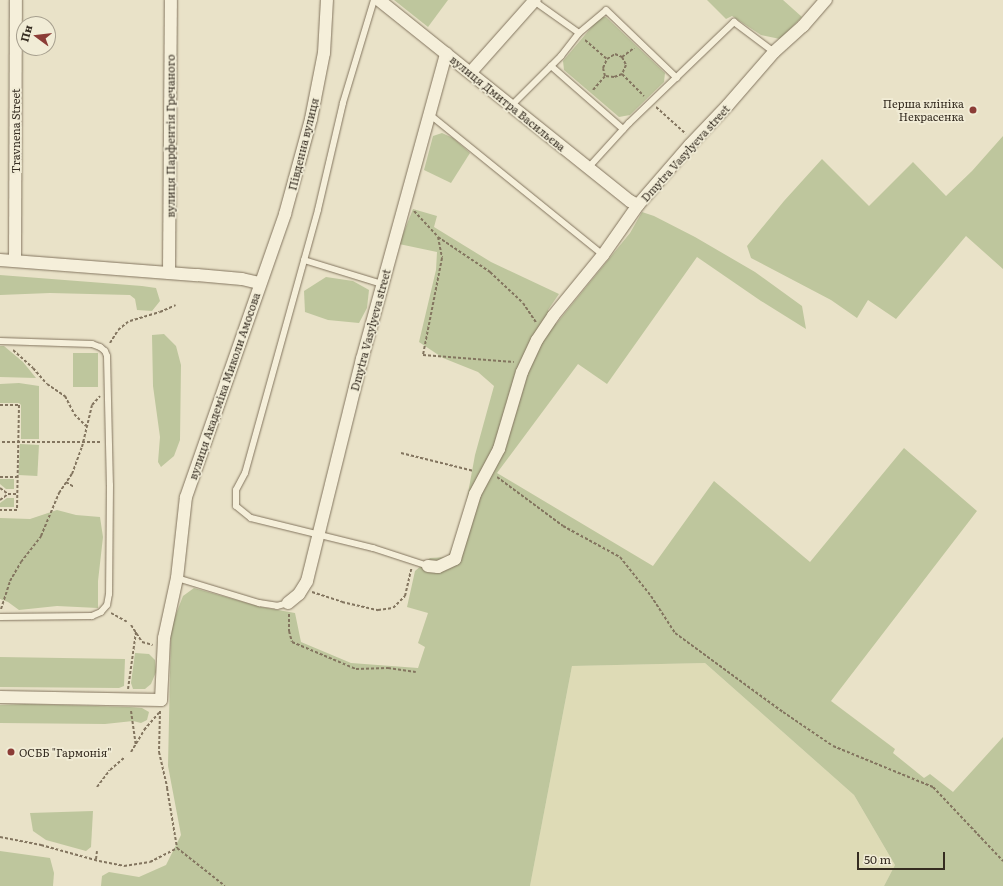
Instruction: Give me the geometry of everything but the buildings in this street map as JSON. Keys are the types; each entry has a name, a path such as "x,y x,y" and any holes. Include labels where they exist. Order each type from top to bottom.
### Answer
{"street":[{"name":"Travnena Street","path":"15,261 16,0"},
{"name":"вулиця Парфентія Гречаного","path":"169,273 171,0"},
{"name":"Південна вулиця","path":"260,283 285,214 311,119 324,53 327,0"},
{"name":"вулиця Дмитра Васильєва","path":"379,0 471,72 588,168 630,201 638,205"},
{"name":"Dmytra Vasylyeva street","path":"428,566 438,567 455,559 475,494 498,449 522,372 542,333 553,316 603,255 638,205 774,52 803,26 826,0"},
{"path":"471,72 534,1"},
{"name":"Dmytra Vasylyeva street","path":"286,604 299,594 307,580 382,284 446,53"},
{"name":"вулиця Академіка Миколи Амосова","path":"0,260 242,279 260,283 186,497 177,578 164,638 161,700"},
{"path":"0,697 161,700"}],"lane":[{"path":"374,0 344,103 304,260 245,473 236,490 236,506 251,518 318,533 428,566"},
{"path":"534,1 579,34"},
{"path":"511,106 551,66 579,34 606,10 677,78"},
{"path":"588,168 623,129 734,22 774,52"},
{"path":"551,66 623,129"},
{"path":"429,114 603,255"},
{"path":"304,260 382,284"},
{"path":"0,617 92,616 104,609 107,605 109,594 109,442 108,390 105,351 92,344 2,341"},
{"path":"177,578 259,603 277,606 286,604"}],"path":[{"path":"579,34 607,59"},
{"path":"622,57 640,42"},
{"path":"615,54 622,57 626,65 622,74 614,77 605,76 603,68 607,59 615,54"},
{"path":"622,74 694,141"},
{"path":"587,97 605,76"},
{"path":"405,201 438,237 490,272 523,303 534,317 542,333"},
{"path":"438,237 442,258 423,355 526,363"},
{"path":"105,351 118,330 129,321 160,312 176,305"},
{"path":"2,341 33,368 47,384 65,396 74,414 86,426"},
{"path":"0,617 2,602 10,582 21,562 41,536 48,518 66,482 72,474 83,442 92,405 108,390"},
{"path":"0,405 19,405 17,510 0,510"},
{"path":"2,442 109,442"},
{"path":"401,453 468,471 487,470 563,526 620,557 651,596 675,633 783,712 833,746 933,787 1003,861"},
{"path":"0,477 17,477"},
{"path":"66,482 74,487"},
{"path":"0,488 8,494 17,494"},
{"path":"0,500 8,494"},
{"path":"302,589 342,602 378,610 393,608 405,596 413,561"},
{"path":"286,604 290,616 289,631 292,642 356,669 388,668 416,672"},
{"path":"104,609 127,622"},
{"path":"131,624 142,642 163,649"},
{"path":"136,631 127,699 132,715 136,745"},
{"path":"161,700 159,713 159,752 177,848 224,886"},
{"path":"131,752 144,730 159,713"},
{"path":"97,787 110,770 125,757"},
{"path":"0,837 41,845 124,866 135,866 159,859 177,848"},
{"path":"96,860 97,851"}],"shaded area":[{"path":"705,663 854,795 895,865 884,886 530,886 572,666"}],"green space":[{"path":"394,0 448,0 428,27"},
{"path":"707,0 783,0 802,17 780,39 761,35 732,16 726,19"},
{"path":"600,17 606,17 665,73 664,82 630,115 619,117 564,70 563,61"},
{"path":"442,133 453,138 470,153 451,183 424,170 433,136"},
{"path":"1003,136 1003,269 966,236 896,319 868,300 857,318 831,300 751,258 747,246 784,201 822,159 869,206 913,162 946,196 972,171"},
{"path":"413,209 437,216 434,227 491,262 559,294 548,310 556,324 630,233 642,212 654,216 695,237 755,272 802,306 806,329 761,301 697,257 607,384 578,364 497,473 653,566 714,481 810,562 904,448 977,511 831,701 895,749 893,753 924,778 930,774 953,792 1003,737 1003,886 884,886 895,865 854,795 705,663 572,666 530,886 101,886 102,876 109,872 139,877 166,865 181,835 168,766 171,627 183,596 194,588 261,607 295,613 301,642 351,663 418,668 425,647 418,643 428,613 407,607 415,571 430,558 448,557 462,526 475,455 494,386 478,372 443,358 419,342 436,270 437,252 399,244"},
{"path":"0,275 156,288 160,301 152,311 137,310 135,299 130,295 50,293 0,295"},
{"path":"326,277 353,281 369,290 367,308 359,323 328,320 305,312 304,291"},
{"path":"164,334 176,346 181,365 180,440 174,456 161,467 158,462 160,437 153,386 152,335"},
{"path":"0,346 4,346 23,362 36,378 0,377"},
{"path":"73,353 98,353 98,387 73,387"},
{"path":"19,383 39,386 39,439 21,439 21,405 19,403 0,403 0,384"},
{"path":"20,444 39,445 37,476 18,475"},
{"path":"0,479 14,479 14,489 6,489 0,484"},
{"path":"7,498 14,498 14,507 0,507 0,503"},
{"path":"57,510 76,515 100,517 103,537 98,581 98,608 57,606 19,610 8,602 0,599 0,518 30,519"},
{"path":"135,653 149,654 155,660 156,672 151,684 145,689 133,689 131,683"},
{"path":"0,657 125,659 124,686 119,688 0,687"},
{"path":"25,704 130,707 142,708 149,712 147,720 141,723 133,721 105,724 0,723 0,705"},
{"path":"93,811 91,847 86,851 46,840 33,831 30,813"},
{"path":"0,851 50,858 54,873 53,886 0,886"}],"place":[{"name":"Перша клініка Некрасенка","path":"973,110"},
{"name":"ОСББ \"Гармонія\"","path":"11,752"}]}
